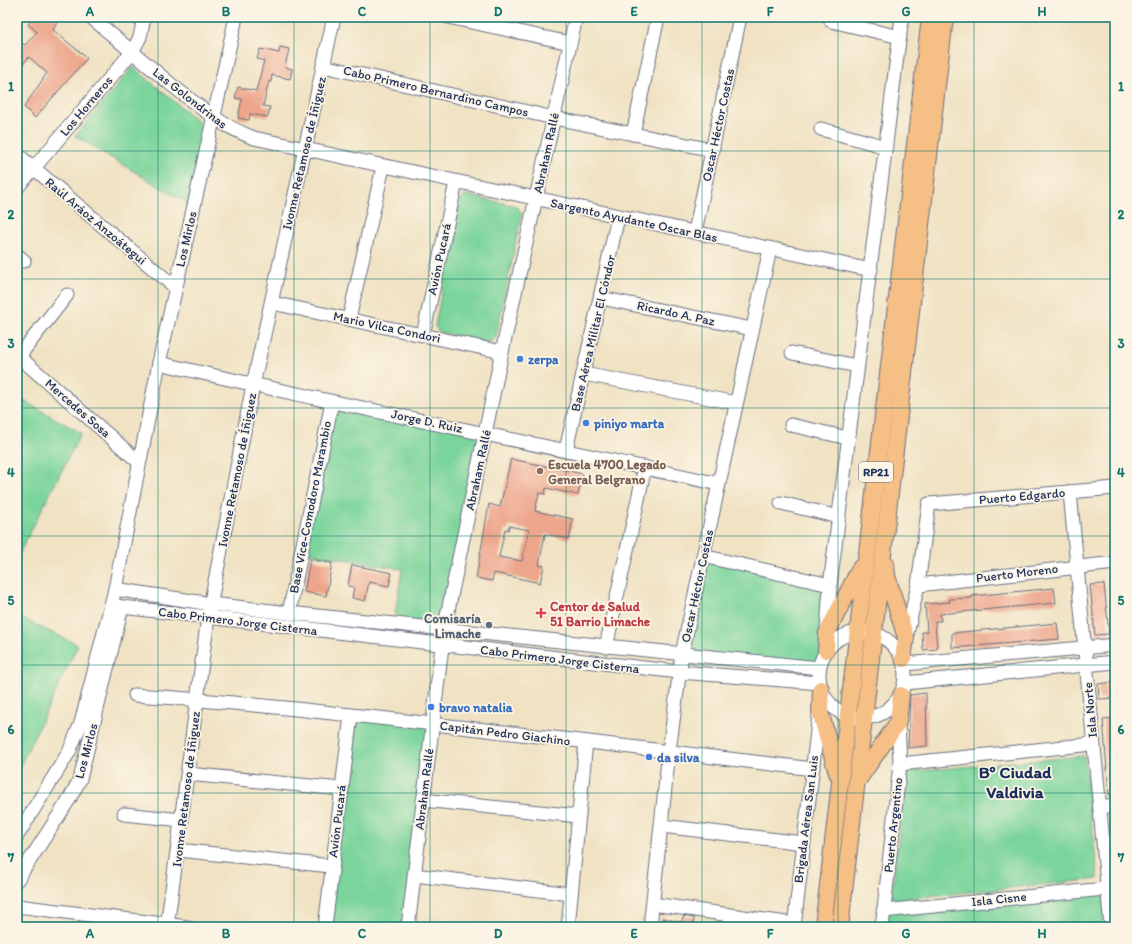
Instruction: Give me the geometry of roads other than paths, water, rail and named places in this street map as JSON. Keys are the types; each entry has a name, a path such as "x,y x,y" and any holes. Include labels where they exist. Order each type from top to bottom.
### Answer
{"main road":[{"name":"RP21","path":"840,927 874,633 876,543 930,17"},
{"name":"RP21","path":"823,927 857,632 876,543 945,17"},
{"path":"826,650 827,633 876,543"},
{"path":"876,543 906,638 904,662"},
{"path":"821,686 820,711 840,782"},
{"path":"857,782 898,722 903,689"}],"street":[{"name":"Las Golondrinas","path":"91,17 214,118 232,130 254,138 304,148"},
{"name":"Los Horneros","path":"17,188 132,52 140,37 144,17"},
{"name":"Los Mirlos","path":"17,880 70,798 80,779 116,606 115,589 159,363 236,17"},
{"name":"Ivonne Retamoso de Íñiguez","path":"167,926 208,617 253,385 334,17"},
{"path":"448,17 493,21 570,43"},
{"name":"Abraham Rallé","path":"408,927 444,630 502,352 576,17"},
{"path":"633,134 658,17"},
{"name":"Oscar Héctor Costas","path":"695,232 740,17"},
{"path":"827,633 830,585 902,17"},
{"path":"831,21 900,36"},
{"name":"Cabo Primero Bernardino Campos","path":"323,66 554,118 713,150"},
{"path":"821,129 886,147"},
{"name":"Sargento Ayudante Oscar Blas","path":"304,148 383,167 871,270"},
{"name":"Raúl Aráoz Anzoátegui","path":"17,154 175,288"},
{"path":"350,319 383,167"},
{"name":"Avión Pucará","path":"423,335 456,182"},
{"name":"Base Aérea Militar El Cóndor","path":"566,450 618,217"},
{"name":"Oscar Héctor Costas","path":"650,927 669,751 682,655 770,249"},
{"path":"18,356 67,295"},
{"name":"Ricardo A. Paz","path":"601,298 752,329"},
{"name":"Mario Vilca Condori","path":"272,303 502,352"},
{"path":"792,353 857,366"},
{"name":"Mercedes Sosa","path":"18,356 139,462"},
{"name":"Jorge D. Ruiz","path":"159,363 253,385 566,450 718,484"},
{"path":"584,374 736,403"},
{"name":"Base Vice-Comodoro Marambio","path":"289,613 332,402"},
{"path":"791,425 848,438"},
{"path":"606,647 645,467"},
{"name":"Puerto Edgardo","path":"918,585 929,504 1115,488"},
{"name":"Isla Norte","path":"1070,492 1093,744 1111,888 1111,927"},
{"path":"780,503 839,517"},
{"path":"703,556 830,585"},
{"name":"Puerto Moreno","path":"918,585 1077,566 1115,563"},
{"path":"906,638 918,585"},
{"name":"Cabo Primero Jorge Cisterna","path":"115,589 211,604 289,613 682,655 820,668"},
{"name":"Los Mirlos","path":"17,836 58,770 74,740 81,723 116,606"},
{"name":"Cabo Primero Jorge Cisterna","path":"116,606 679,672 821,686"},
{"path":"857,632 874,633 891,643 904,662 903,689 892,707 880,714 865,718 848,715 836,709 828,700 821,686 820,668 826,650 841,638 857,632"},
{"path":"904,662 1115,644"},
{"path":"903,689 1086,664 1115,662"},
{"name":"Capitán Pedro Giachino","path":"135,695 198,699 351,715 813,769"},
{"name":"Brigada Aérea San Luis","path":"794,925 820,711"},
{"name":"Avión Pucará","path":"325,927 351,715"},
{"name":"Puerto Argentino","path":"882,927 900,764 898,722"},
{"path":"568,927 586,742"},
{"path":"900,764 1093,744"},
{"path":"188,774 341,789"},
{"path":"423,800 579,816"},
{"path":"1100,807 1115,805"},
{"path":"124,814 182,820"},
{"path":"662,826 803,843"},
{"path":"178,850 332,866"},
{"path":"414,875 571,894"},
{"name":"Isla Cisne","path":"884,911 1111,888"},
{"path":"653,904 794,925"},
{"path":"17,906 167,926 188,927"}],"place":[{"name":"zerpa","path":"520,359"},
{"name":"piniyo marta","path":"586,423"},
{"name":"Escuela 4700 Legado General Belgrano","path":"540,471"},
{"name":"Centor de Salud 51 Barrio Limache","path":"541,613"},
{"name":"Comisaría Limache","path":"489,625"},
{"name":"bravo natalia","path":"431,707"},
{"name":"da silva","path":"649,757"}],"district":[{"name":"Bº Ciudad Valdivia","path":"1015,782"}]}
